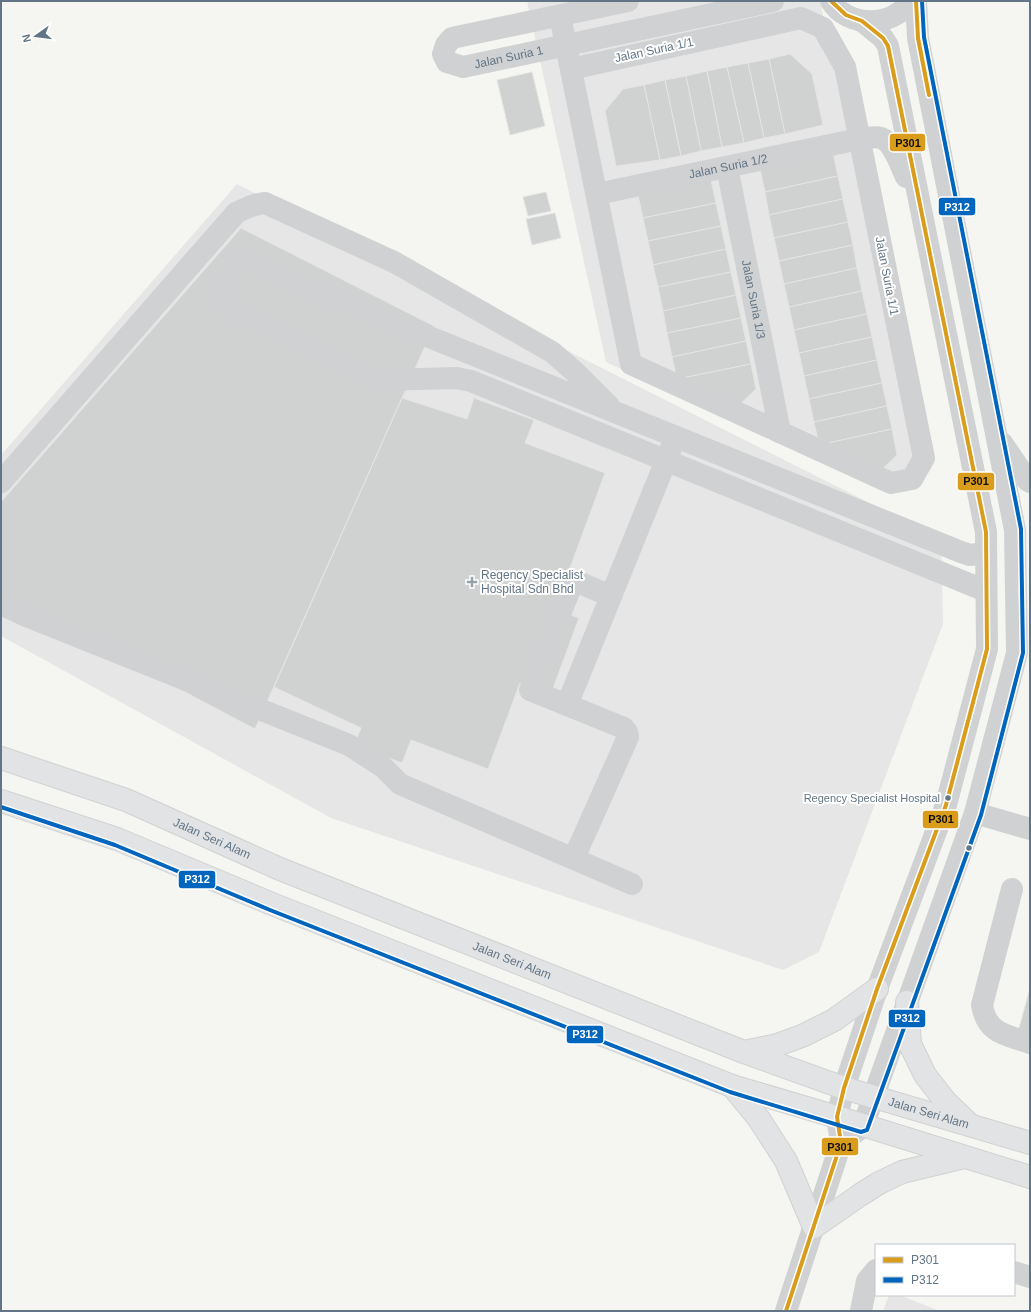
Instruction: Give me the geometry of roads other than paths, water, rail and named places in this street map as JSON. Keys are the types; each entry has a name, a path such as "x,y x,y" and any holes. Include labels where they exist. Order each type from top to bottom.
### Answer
{"main road":[{"name":"Jalan Seri Alam","path":"1,758 126,800 280,869 744,1052 844,1088 1030,1143"},
{"path":"1,801 117,839 272,904 732,1086 1030,1177"},
{"path":"744,1052 777,1045 802,1036 834,1020 877,989"},
{"path":"907,1002 910,1044 925,1075 946,1102 971,1126"},
{"path":"732,1086 759,1118 786,1161 814,1227 879,1183 902,1172 964,1157"}],"street":[{"name":"Jalan Suria 1","path":"628,1 452,38 446,45 443,54 447,62 462,67 773,1"},
{"path":"830,2 846,16 862,21 878,22 894,16 907,6 910,1"},
{"path":"842,1143 863,1126 975,813 1017,652 1015,530 918,38 916,1"},
{"path":"560,16 596,194"},
{"name":"Jalan Suria 1/1","path":"571,69 802,18 823,28 845,67 924,458 912,479 891,483 631,364 596,194"},
{"path":"786,1311 842,1143 837,1117 844,1088 877,989 946,805 987,649 986,532 888,46 883,38 862,21"},
{"name":"Jalan Suria 1/2","path":"596,194 859,139 880,138 891,145 920,207"},
{"name":"Jalan Suria 1/3","path":"726,167 780,432"},
{"path":"1,482 236,213 249,206 265,203 394,262 552,352 575,372 615,412"},
{"path":"986,553 970,555 961,552 234,258 221,292 221,301 224,308 372,378 380,380 456,378 471,381 986,591"},
{"path":"997,435 1030,482"},
{"path":"567,705 676,437"},
{"path":"1016,579 1030,550"},
{"path":"574,858 628,737 627,732 624,728 530,690 572,584 580,583 611,596"},
{"path":"1,604 24,616 349,745 384,767 400,784 632,884"},
{"path":"975,813 1030,829"},
{"path":"1012,889 982,1005 984,1015 989,1024 999,1033 1030,1043"},
{"path":"861,1311 867,1281 875,1271"},
{"path":"1015,1272 1030,1278"}],"place":[{"name":"Regency Specialist Hospital Sdn Bhd","path":"472,582"},
{"name":"Regency Specialist Hospital","path":"948,798"}]}
